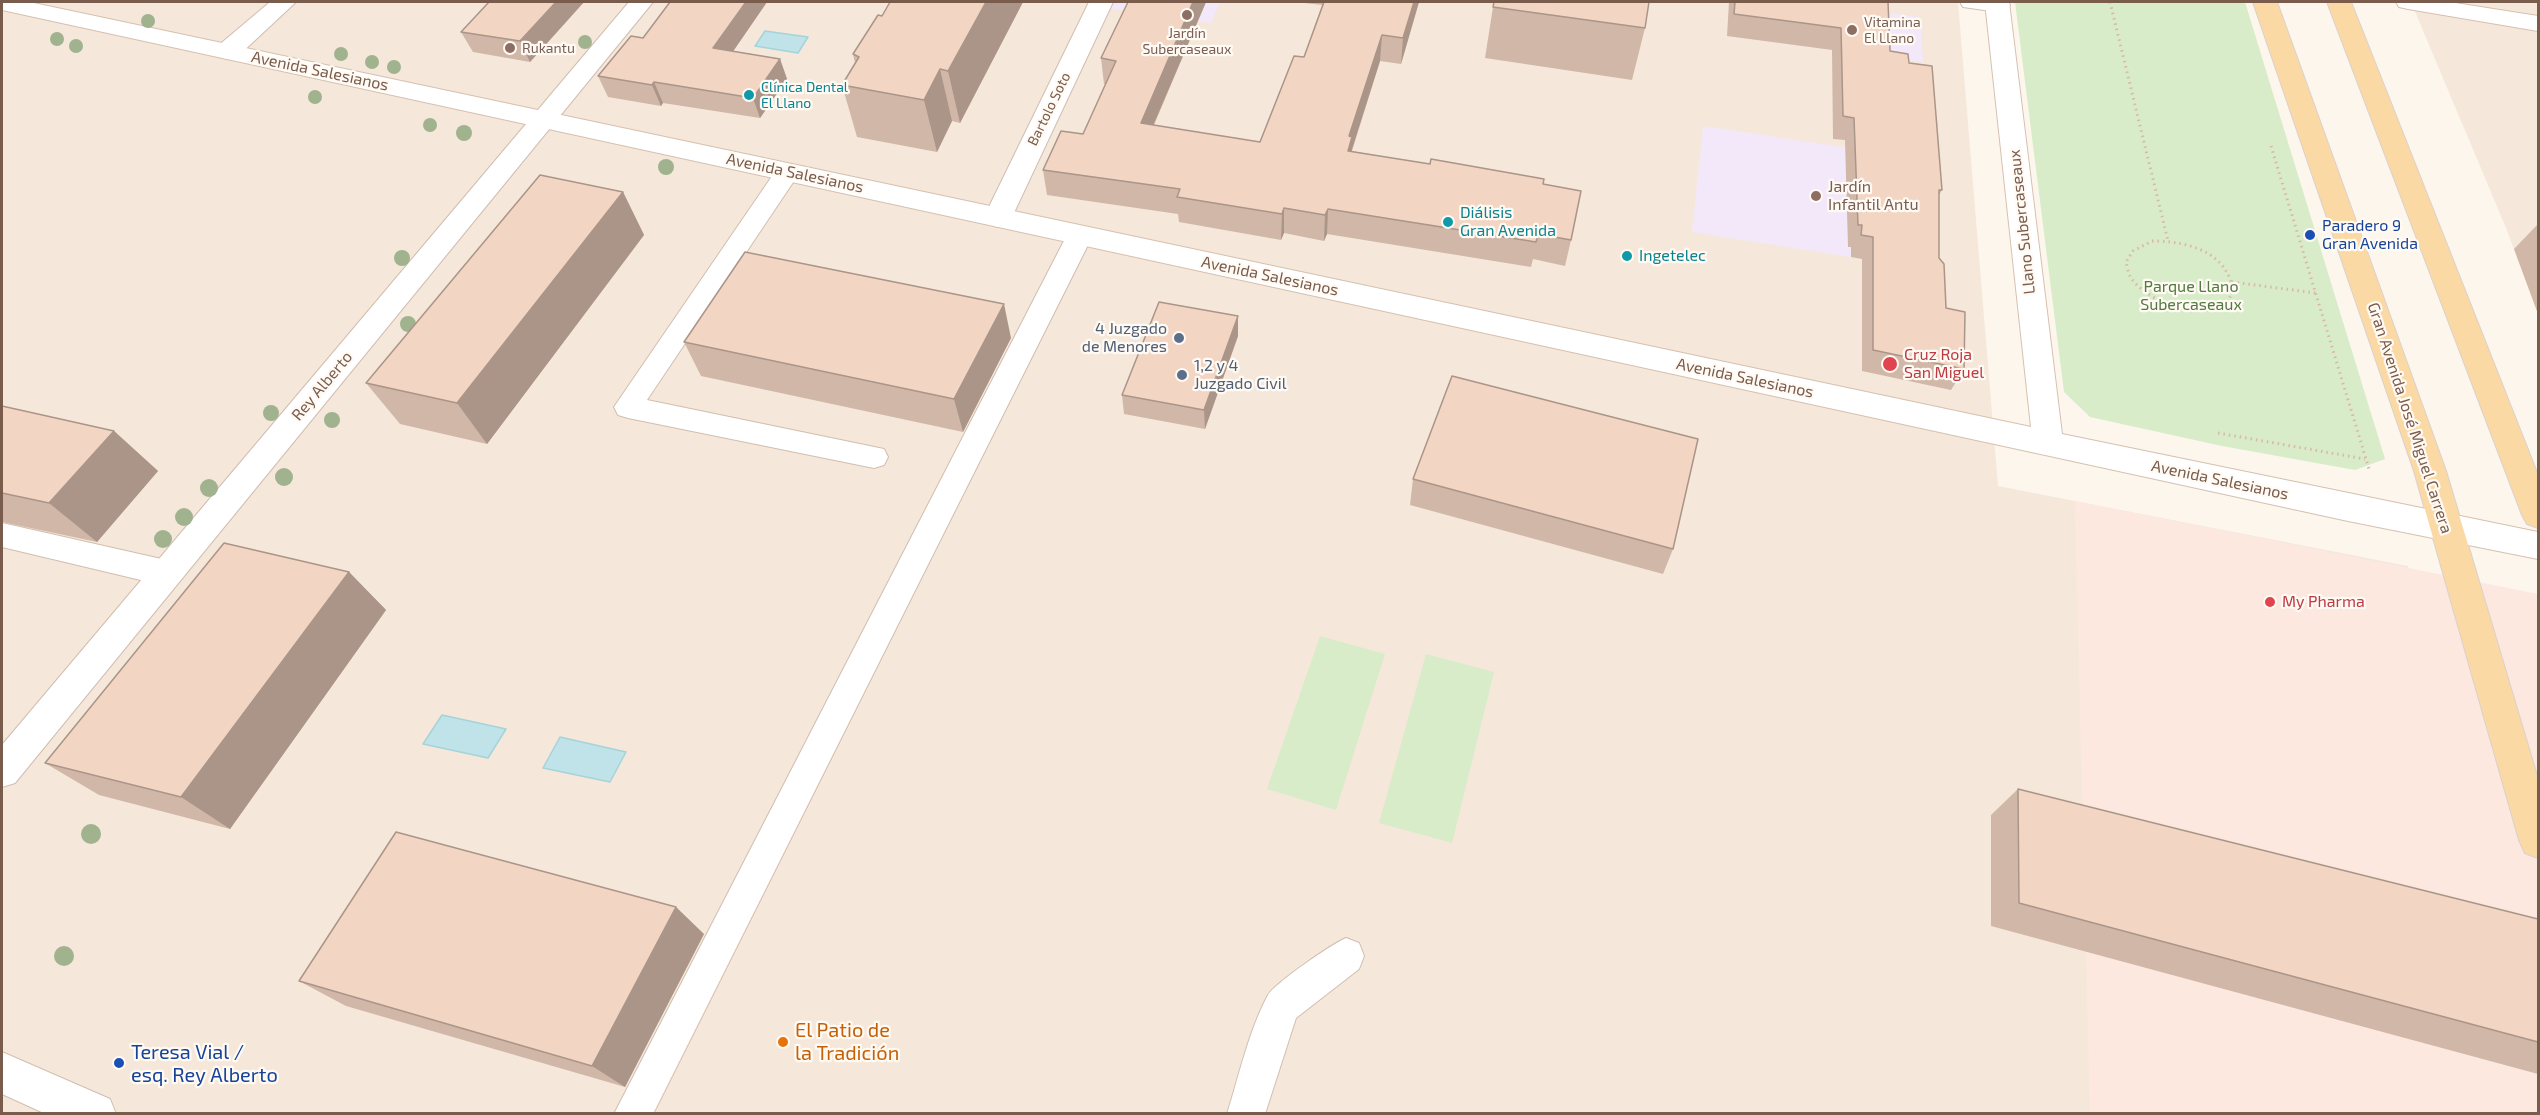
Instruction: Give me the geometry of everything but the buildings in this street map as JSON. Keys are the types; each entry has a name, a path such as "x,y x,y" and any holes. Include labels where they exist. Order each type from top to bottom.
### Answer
{"main road":[{"path":"228,51 284,2"},
{"name":"Rey Alberto","path":"2,771 641,2"},
{"name":"Bartolo Soto","path":"999,217 1101,2"},
{"name":"Gran Avenida José Miguel Carrera","path":"2265,2 2423,450 2538,840"},
{"path":"2339,2 2538,515"},
{"path":"2408,2 2538,24"},
{"name":"Avenida Salesianos","path":"2,3 2446,529 2538,546"},
{"name":"Llano Subercaseaux","path":"1989,3 2048,443"},
{"path":"2,1073 95,1113"}],"lane":[{"path":"788,172 628,407 874,457"},
{"path":"633,1113 1080,235"},
{"path":"2,535 166,573"},
{"path":"1246,1113 1282,1006 1346,956"}],"path":[{"path":"2110,2 2168,241"},
{"path":"2218,433 2365,459 2268,136"},
{"path":"2152,241 2168,241 2201,250 2226,270 2232,282 2232,293 2226,302 2202,312 2185,311 2150,297 2133,280 2126,262 2130,252 2138,245 2152,241"},
{"path":"2232,282 2316,293"}],"shaded area":[{"path":"2,2 1958,2 1998,486 2408,566 2538,1055 2538,1114 2,1114"},
{"name":"Jardín Subercaseaux","path":"1111,2 1220,2 1211,23 1108,8"},
{"name":"Vitamina El Llano","path":"1797,2 1920,17 1923,62 1784,44"},
{"path":"2411,2 2538,2 2538,314 2506,228"},
{"name":"Jardín Infantil Antu","path":"1703,126 1935,161 1940,271 1692,232"},
{"path":"2075,501 2538,594 2538,1113 2090,1113"}],"green space":[{"name":"Parque Llano Subercaseaux","path":"2015,2 2245,2 2385,459 2355,470 2222,446 2090,417 2064,392"},
{"path":"1320,636 1385,654 1336,810 1267,789"},
{"path":"1426,654 1494,672 1452,843 1379,823"}],"water":[{"path":"765,31 808,37 798,53 755,46"},
{"path":"442,715 506,729 488,758 423,744"},
{"path":"560,737 626,752 610,782 543,768"}],"place":[{"name":"Jardín Subercaseaux","path":"1187,15"},
{"name":"Vitamina El Llano","path":"1852,30"},
{"name":"Rukantu","path":"510,48"},
{"name":"Clínica Dental El Llano","path":"749,95"},
{"name":"Jardín Infantil Antu","path":"1816,196"},
{"name":"Diálisis Gran Avenida","path":"1448,222"},
{"name":"Paradero 9 Gran Avenida","path":"2310,235"},
{"name":"Ingetelec","path":"1627,256"},
{"name":"4 Juzgado de Menores","path":"1179,338"},
{"name":"Cruz Roja San Miguel","path":"1890,364"},
{"name":"1,2 y 4 Juzgado Civil","path":"1182,375"},
{"name":"My Pharma","path":"2270,602"},
{"name":"El Patio de la Tradición","path":"783,1042"},
{"name":"Teresa Vial / esq. Rey Alberto","path":"119,1063"}]}
